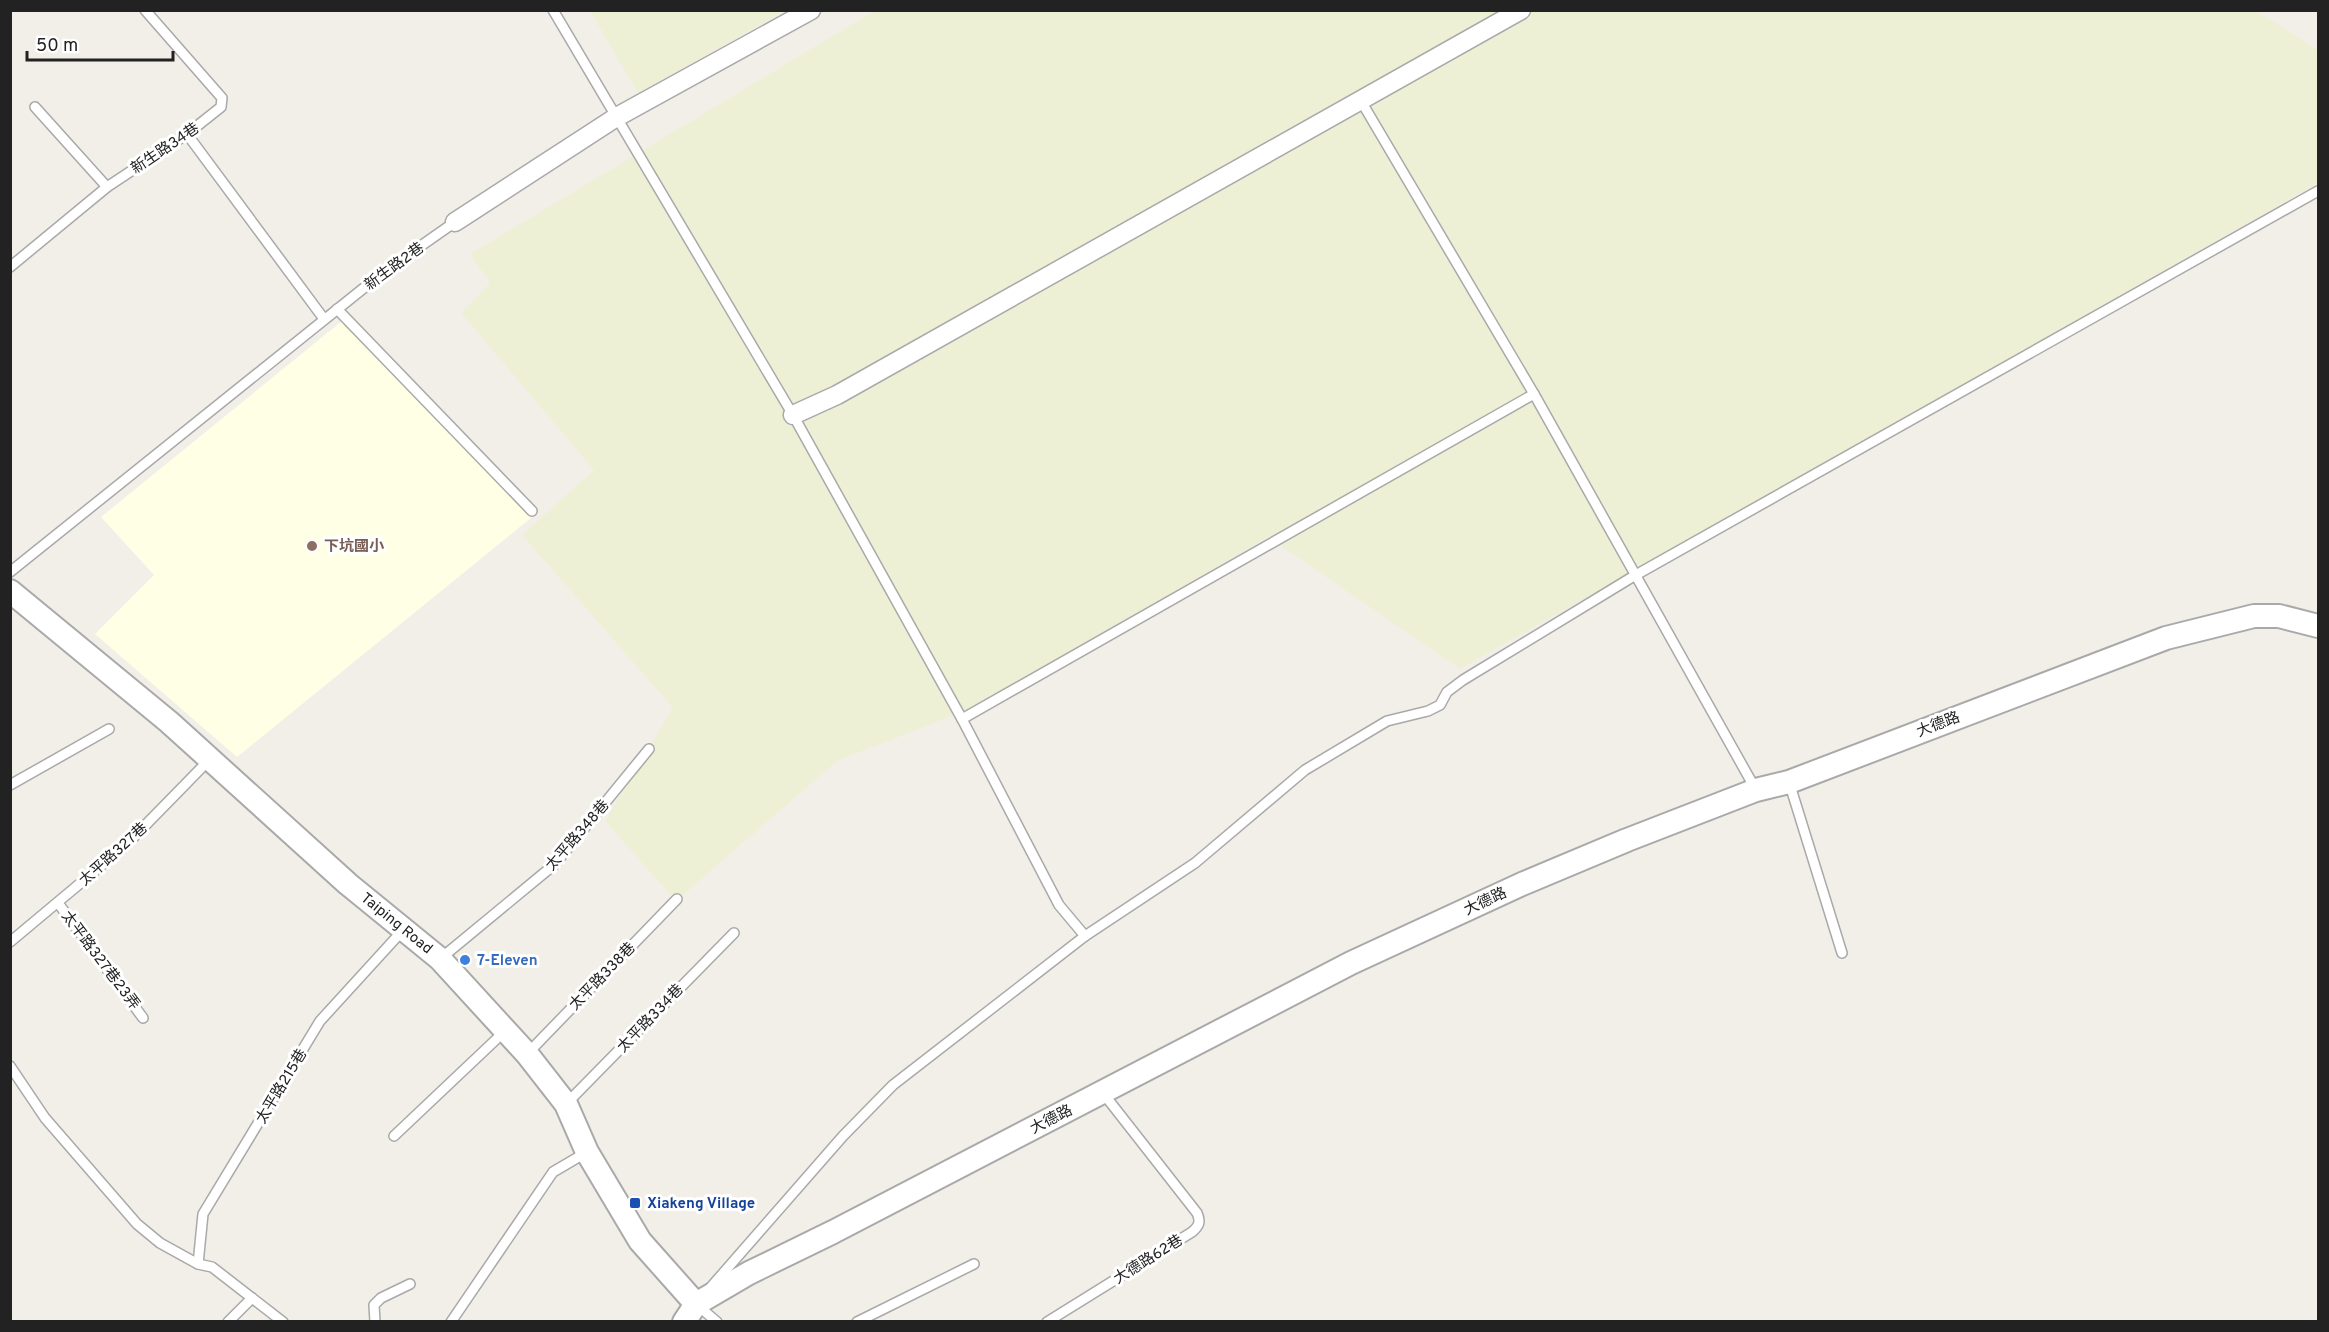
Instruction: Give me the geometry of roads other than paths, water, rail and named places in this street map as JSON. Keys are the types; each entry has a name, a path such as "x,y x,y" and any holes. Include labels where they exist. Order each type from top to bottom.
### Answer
{"street":[{"name":"新生路2巷","path":"455,222 615,118 811,10"},
{"path":"794,415 857,383 1521,10"},
{"name":"Taiping Road","path":"10,591 170,722 348,884 440,958 527,1054 566,1104 587,1152 640,1241 690,1313"},
{"name":"大德路","path":"690,1313 749,1273 833,1232 1362,958 1532,880 1756,790 1789,782 2166,638 2254,616 2279,616 2319,626"}],"lane":[{"name":"新生路34巷","path":"13,261 107,187 187,134 221,107 222,98 145,10"},
{"path":"553,10 615,118 794,415 962,719 1059,905 1085,936"},
{"path":"1361,101 1534,394 1756,790"},
{"path":"35,107 107,187"},
{"path":"187,134 324,320"},
{"path":"717,1322 690,1313 843,1136 893,1085 1085,936 1195,863 1305,770 1387,721 1428,711 1440,705 1447,692 1463,680 1634,576 2319,190"},
{"name":"新生路2巷","path":"10,572 385,271 455,222"},
{"path":"337,309 532,511"},
{"path":"962,719 1534,394"},
{"path":"10,785 109,729"},
{"name":"太平路348巷","path":"440,958 555,864 649,749"},
{"name":"太平路327巷","path":"10,942 126,845 210,759"},
{"path":"1789,782 1842,953"},
{"name":"太平路338巷","path":"527,1054 677,899"},
{"name":"太平路327巷23弄","path":"58,903 143,1018"},
{"name":"太平路215巷","path":"198,1264 203,1214 320,1021 404,929"},
{"name":"太平路334巷","path":"566,1104 734,933"},
{"path":"394,1136 505,1030"},
{"path":"10,1066 45,1118 137,1224 160,1243 198,1264 212,1267 283,1322"},
{"name":"大德路62巷","path":"1047,1322 1199,1226 1200,1219 1197,1213 1103,1092"},
{"path":"451,1322 553,1172 587,1152"},
{"path":"857,1322 974,1264"},
{"path":"375,1322 374,1305 381,1298 410,1284"},
{"path":"228,1322 252,1298"}],"place":[{"name":"下坑國小","path":"312,546"},
{"name":"7-Eleven","path":"465,960"},
{"name":"Xiakeng Village","path":"635,1203"}]}
